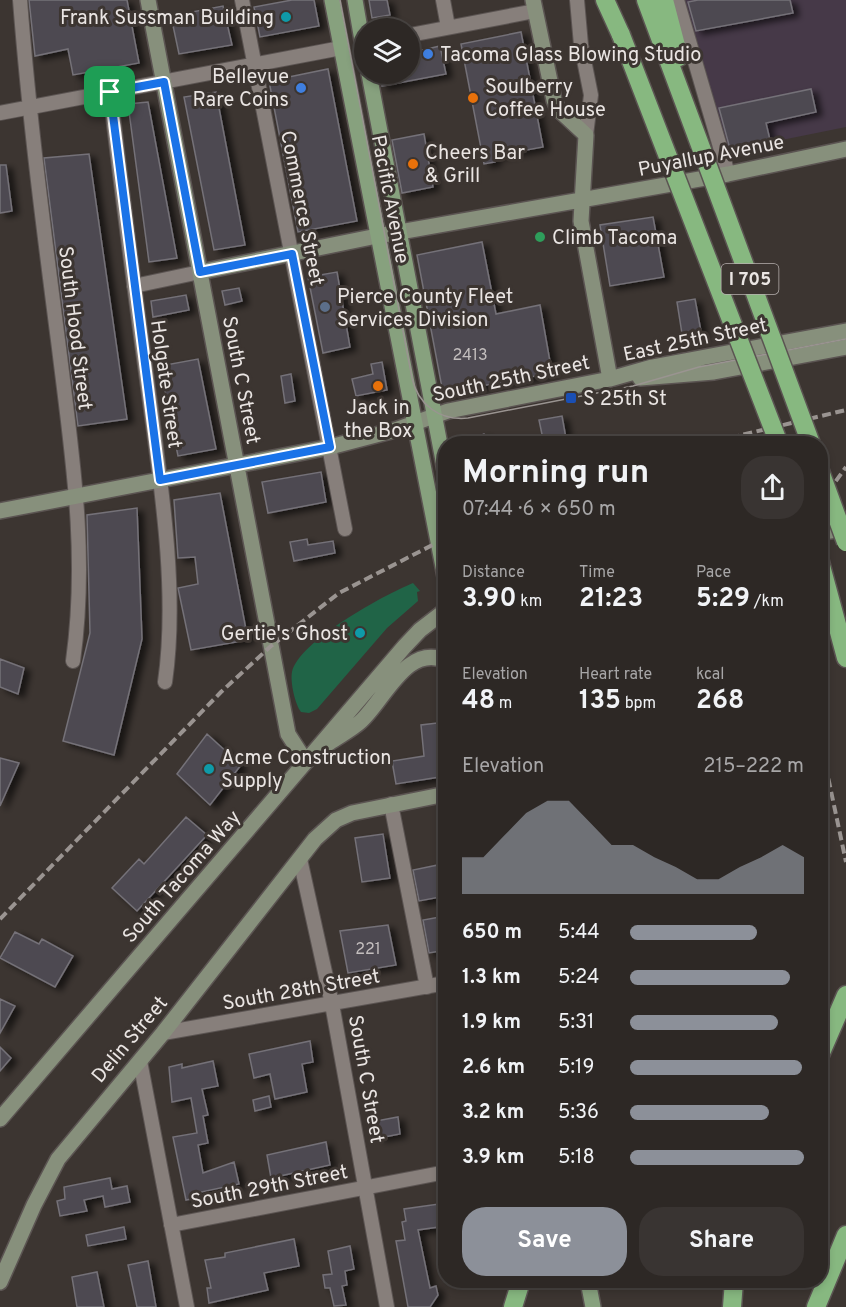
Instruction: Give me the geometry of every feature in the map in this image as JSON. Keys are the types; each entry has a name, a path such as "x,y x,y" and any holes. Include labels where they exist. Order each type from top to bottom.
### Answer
{"highway":[{"name":"I 705","path":"607,0 775,436"},
{"name":"I 705","path":"646,0 810,436"},
{"path":"664,0 706,161"},
{"path":"828,475 846,514"},
{"path":"828,493 846,542"},
{"path":"828,592 846,658"},
{"path":"828,1036 846,995"},
{"path":"828,1278 846,1235"},
{"path":"513,1307 519,1288"},
{"path":"721,1288 722,1307"},
{"path":"732,1307 733,1288"},
{"path":"816,1307 824,1288"}],"main road":[{"name":"Pacific Avenue","path":"332,0 438,543"},
{"path":"355,0 359,18"},
{"name":"Pacific Avenue","path":"371,84 438,436"},
{"path":"589,1288 593,1307"}],"street":[{"name":"South Hood Street","path":"20,0 28,108 77,497 81,586 73,661"},
{"name":"South C Street","path":"148,0 288,734 309,759"},
{"name":"Commerce Street","path":"242,0 345,529"},
{"path":"443,0 448,27"},
{"path":"578,0 582,45 591,95 586,135 581,221 610,379"},
{"path":"677,0 728,174"},
{"path":"420,33 534,5 554,100 558,109 586,135"},
{"path":"0,113 341,48"},
{"name":"Holgate Street","path":"110,92 160,480 168,589 169,631 165,682"},
{"name":"Puyallup Avenue","path":"200,272 377,236 728,174 846,149"},
{"path":"134,286 200,272"},
{"name":"East 25th Street","path":"610,379 652,367 846,331"},
{"name":"East 25th Street","path":"610,379 714,372 846,347"},
{"name":"South 25th Street","path":"0,511 330,447 434,415 610,379"},
{"path":"828,531 846,528"},
{"name":"South Tacoma Way","path":"0,1119 420,630 438,616"},
{"path":"309,759 361,722 411,663 430,656 438,658"},
{"name":"Delin Street","path":"0,1282 33,1205 58,1159 163,1033 315,839 336,820 369,808 438,795"},
{"path":"391,804 427,987"},
{"name":"South C Street","path":"300,859 332,1004 387,1307"},
{"name":"South 28th Street","path":"163,1033 438,985"},
{"path":"140,1061 187,1307"},
{"name":"South 29th Street","path":"171,1225 438,1173"}],"shaded area":[{"path":"684,0 846,0 846,127 727,151"}],"green space":[{"path":"413,583 420,591 417,592 418,601 387,628 317,709 309,713 301,712 295,698 292,681 292,672 298,660 326,633 344,620"}],"building":[{"path":"29,0 127,0 139,63 73,75 68,49 35,56"},
{"name":"Frank Sussman Building","path":"292,0 314,0 319,26 260,37 254,7"},
{"path":"369,0 387,0 390,15 372,18"},
{"path":"698,0 790,0 793,13 696,31 688,2"},
{"path":"223,6 232,45 179,54 171,16"},
{"path":"521,32 543,147 494,156 495,162 484,164 461,44"},
{"path":"440,46 446,74 420,79 420,51"},
{"path":"328,69 357,221 298,232 269,81"},
{"path":"811,89 816,112 766,123 770,140 730,149 719,108"},
{"path":"216,92 245,245 214,250 184,97"},
{"path":"148,102 177,258 149,262 128,104"},
{"name":"Cheers Bar & Grill","path":"424,134 433,187 402,193 392,140"},
{"path":"89,154 127,419 78,426 44,158"},
{"path":"0,165 6,165 12,211 0,213"},
{"path":"653,217 664,277 610,286 600,225"},
{"path":"482,242 496,314 540,305 552,373 443,393 417,255"},
{"path":"337,272 350,347 323,353 308,277"},
{"path":"239,288 242,301 225,305 222,291"},
{"path":"186,295 189,310 153,317 151,301"},
{"path":"695,299 702,337 683,340 677,302"},
{"path":"198,359 216,449 178,456 160,366"},
{"path":"382,362 387,390 356,396 352,379 373,374 371,364"},
{"path":"291,374 295,401 285,403 281,376"},
{"path":"562,416 566,436 542,436 539,420"},
{"path":"321,472 326,502 268,513 262,482"},
{"path":"220,493 248,640 191,650 178,588 198,584 195,557 178,558 174,500"},
{"path":"137,508 142,639 114,755 63,741 90,633 87,515"},
{"path":"307,539 308,545 333,541 335,553 294,561 290,542"},
{"path":"0,659 24,668 18,694 0,687"},
{"path":"437,723 438,777 396,784 392,761 424,756 421,725"},
{"name":"Acme Construction Supply","path":"207,734 241,765 210,805 177,774"},
{"path":"0,758 19,763 0,806"},
{"path":"186,817 207,835 137,911 112,888 139,859 144,864"},
{"path":"383,834 390,878 362,882 355,838"},
{"path":"438,865 438,897 419,901 413,870"},
{"path":"438,917 438,951 429,953 423,920"},
{"path":"388,925 396,965 348,973 340,931"},
{"path":"15,932 39,944 42,939 73,956 55,987 0,958"},
{"path":"0,999 15,1006 0,1033"},
{"path":"310,1041 313,1062 302,1064 307,1092 275,1099 270,1074 254,1078 249,1054"},
{"path":"0,1047 11,1058 0,1071"},
{"path":"213,1061 218,1086 202,1089 208,1115 203,1116 208,1143 198,1145 203,1173 234,1162 239,1184 201,1192 201,1197 186,1200 173,1137 197,1133 191,1098 172,1102 169,1067 182,1064 182,1068"},
{"path":"269,1096 271,1107 255,1111 253,1100"},
{"path":"398,1117 400,1134 379,1138 376,1121"},
{"path":"326,1142 330,1165 271,1178 267,1155"},
{"path":"110,1178 112,1189 127,1186 130,1202 105,1207 103,1196 84,1200 87,1211 60,1216 57,1201 65,1199 64,1187"},
{"path":"438,1204 438,1227 418,1230 430,1288 436,1286 438,1295 430,1307 408,1307 396,1241 405,1240 402,1222 406,1221 404,1209"},
{"path":"124,1227 126,1239 88,1246 86,1235"},
{"path":"294,1239 299,1266 264,1273 268,1290 209,1303 207,1288 211,1288 205,1260 225,1257 225,1253"},
{"path":"350,1246 354,1269 345,1271 347,1285 342,1286 346,1305 334,1306 330,1288 325,1288 323,1275 332,1274 328,1251"},
{"path":"148,1261 156,1307 137,1307 128,1265"},
{"path":"97,1272 104,1307 77,1307 72,1277"}],"tram line":[{"path":"340,0 412,378 419,396 432,409 448,417 468,418 633,386 699,367 846,339"}],"railway":[{"path":"737,436 846,410"},
{"path":"828,492 846,467"},
{"path":"0,919 221,692 271,646 339,593 438,542"},
{"path":"828,777 846,862"}],"place":[{"name":"Frank Sussman Building","path":"286,17"},
{"name":"Tacoma Glass Blowing Studio","path":"428,54"},
{"name":"Bellevue Rare Coins","path":"301,88"},
{"name":"Soulberry Coffee House","path":"473,98"},
{"name":"Cheers Bar & Grill","path":"413,164"},
{"name":"Climb Tacoma","path":"540,237"},
{"name":"Pierce County Fleet Services Division","path":"325,307"},
{"name":"Jack in the Box","path":"378,386"},
{"name":"S 25th St","path":"571,398"},
{"name":"Gertie's Ghost","path":"360,633"},
{"name":"Acme Construction Supply","path":"209,769"}],"route":[{"path":"164,82 200,272 292,254 330,447 160,480 110,92 164,82"}]}
